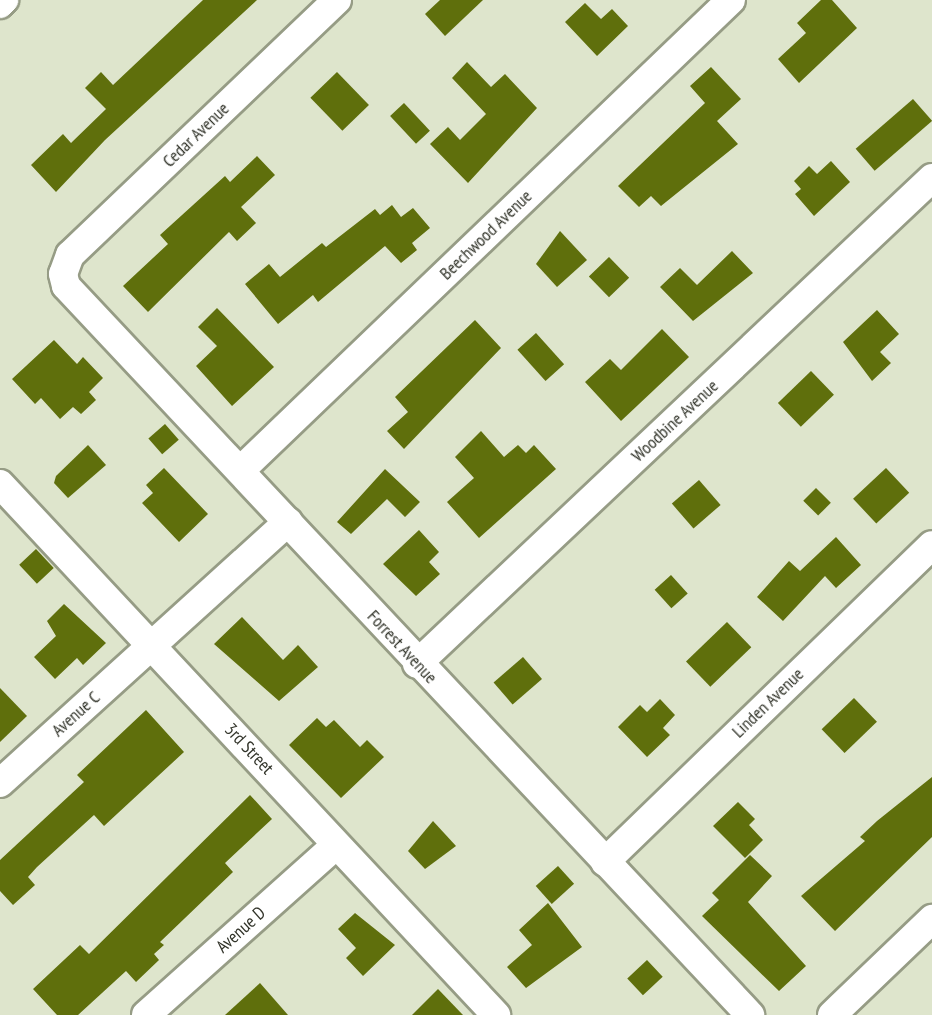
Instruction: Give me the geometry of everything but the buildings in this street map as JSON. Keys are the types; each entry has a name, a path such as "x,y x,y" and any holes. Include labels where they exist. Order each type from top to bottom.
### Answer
{"street":[{"path":"0,4 4,0"},
{"name":"Cedar Avenue","path":"63,274 70,255 337,0"},
{"name":"Beechwood Avenue","path":"241,470 731,0"},
{"name":"Woodbine Avenue","path":"417,664 932,178"},
{"name":"Forrest Avenue","path":"63,274 66,286 241,470 417,664 750,1015"},
{"name":"3rd Street","path":"0,484 496,1015"},
{"path":"151,644 288,522"},
{"name":"Linden Avenue","path":"605,862 932,545"},
{"name":"Avenue C","path":"0,783 151,644"},
{"name":"Avenue D","path":"146,1015 336,845"},
{"path":"832,1015 932,919"}]}
